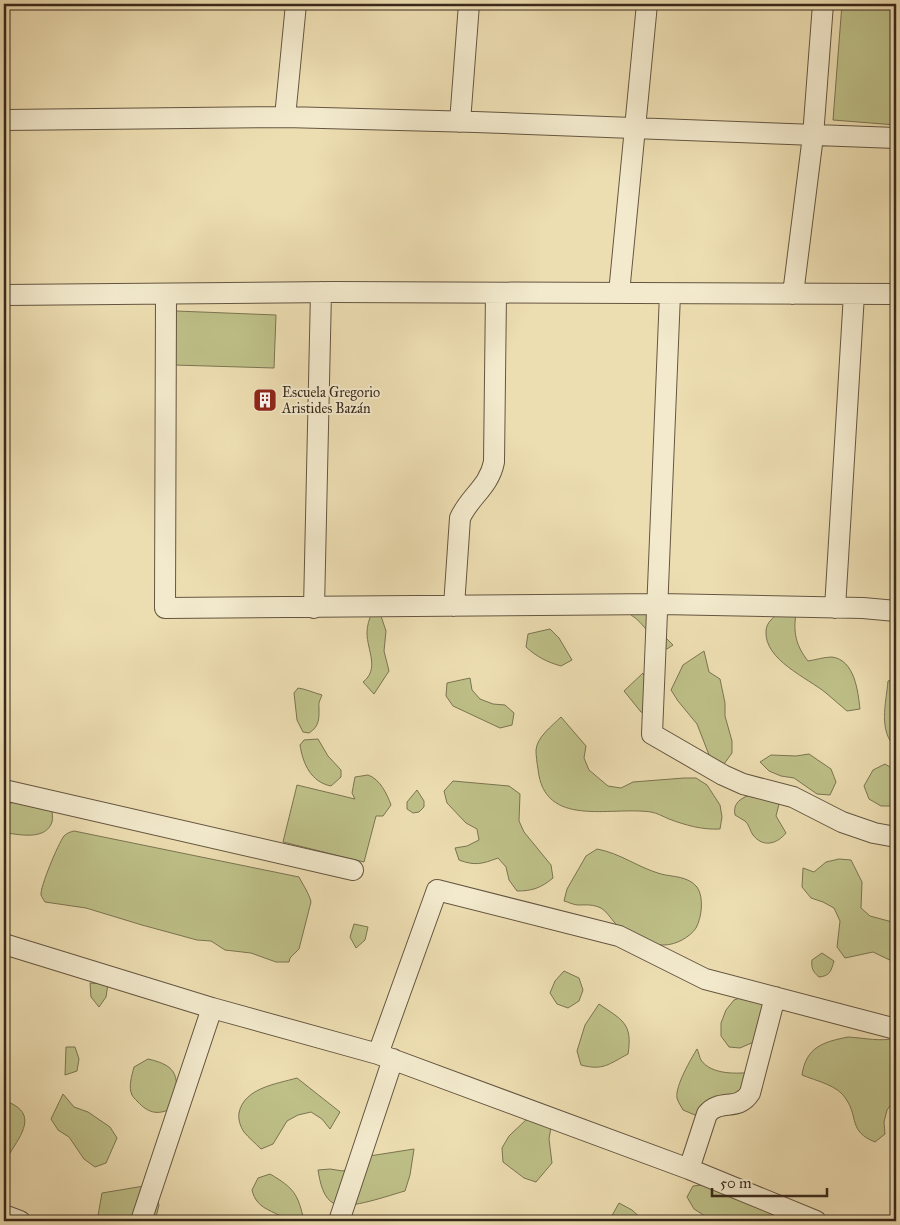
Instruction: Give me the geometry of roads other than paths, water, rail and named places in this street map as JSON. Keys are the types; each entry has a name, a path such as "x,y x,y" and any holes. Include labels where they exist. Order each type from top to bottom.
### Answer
{"street":[{"path":"285,117 296,4"},
{"path":"460,122 469,4"},
{"path":"619,293 647,4"},
{"path":"793,294 813,136 823,4"},
{"path":"4,120 285,117 896,138"},
{"path":"314,608 328,292"},
{"path":"4,295 328,292 896,294"},
{"path":"454,606 460,518 465,507 492,474 494,462 496,293"},
{"path":"166,294 165,608 658,604 896,611"},
{"path":"670,294 652,734 723,775 743,784 793,797 842,822 874,833 896,837"},
{"path":"835,608 854,294"},
{"path":"4,790 353,870"},
{"path":"339,1221 385,1057 437,890 619,936 705,979 896,1029"},
{"path":"4,944 212,1008 385,1057 688,1169 816,1221"},
{"path":"688,1169 707,1114 711,1109 716,1106 746,1100 750,1093 775,997"},
{"path":"141,1221 212,1008"},
{"path":"4,1215 20,1221"}],"place":[{"name":"Escuela Gregorio Aristides Bazán","path":"265,400"}]}
